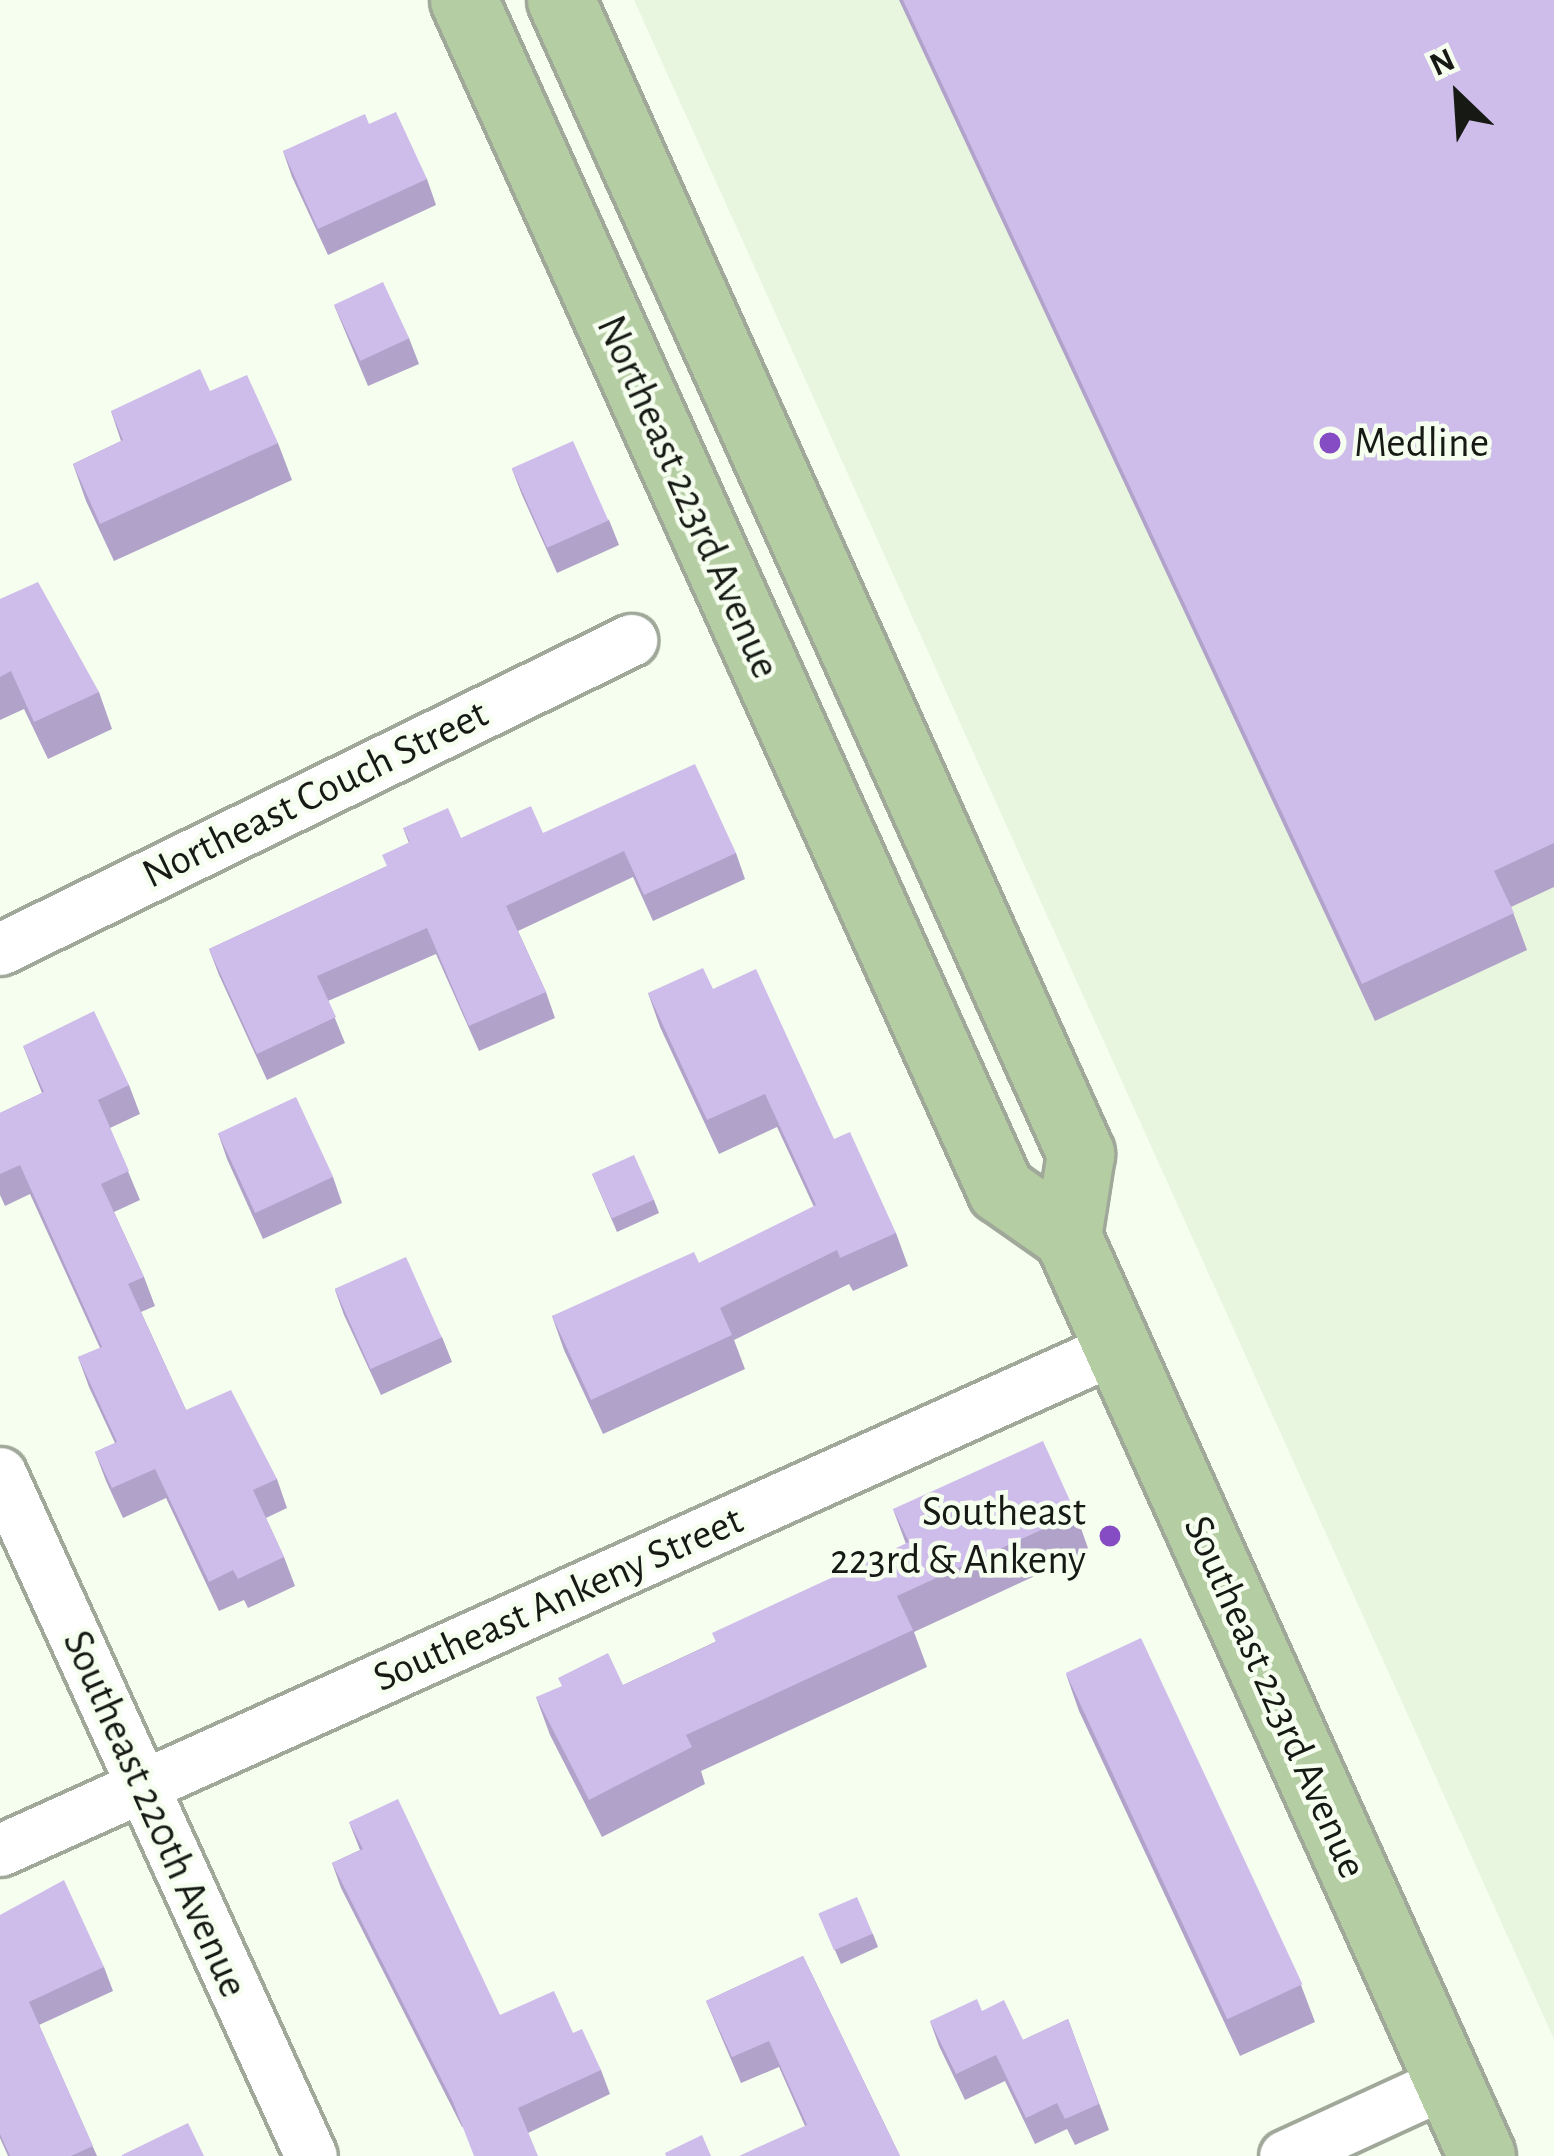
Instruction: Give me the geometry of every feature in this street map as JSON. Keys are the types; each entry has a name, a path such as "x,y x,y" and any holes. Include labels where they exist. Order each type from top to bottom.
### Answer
{"main road":[{"name":"Northeast 223rd Avenue","path":"464,0 1001,1190 1068,1237 1081,1154 561,0"},
{"name":"Southeast 223rd Avenue","path":"1068,1237 1482,2156"}],"street":[{"name":"Northeast Couch Street","path":"0,949 631,640"},
{"name":"Southeast Ankeny Street","path":"0,1850 1117,1347"},
{"name":"Southeast 220th Avenue","path":"0,1473 310,2156"},
{"path":"1285,2156 1448,2081"}],"shaded area":[{"path":"634,0 1554,0 1554,2039"}],"building":[{"name":"Medline","path":"903,0 1554,0 1554,843 1494,871 1514,913 1362,984"},
{"path":"396,112 427,179 318,229 283,151 365,114 369,124"},
{"path":"383,282 409,338 360,361 334,305"},
{"path":"200,369 210,391 247,375 278,443 100,524 73,464 123,440 111,411"},
{"path":"573,441 608,520 547,548 512,468"},
{"path":"38,582 99,692 34,722 11,671 0,677 0,599"},
{"path":"695,764 736,853 644,895 624,851 506,906 546,992 469,1026 427,928 317,976 336,1017 257,1054 209,949 387,866 382,855 410,842 403,828 448,808 461,838 531,806 543,833"},
{"path":"703,968 713,989 756,969 834,1139 850,1132 896,1233 840,1258 837,1250 720,1308 732,1335 591,1400 552,1316 694,1252 699,1263 816,1205 765,1094 707,1120 648,993"},
{"path":"94,1011 129,1085 98,1100 129,1171 101,1184 144,1277 128,1284 186,1410 231,1390 277,1479 253,1490 284,1557 238,1579 233,1570 209,1582 155,1469 112,1488 95,1452 117,1442 78,1357 102,1347 20,1165 0,1174 0,1113 44,1092 23,1046"},
{"path":"296,1097 333,1177 255,1213 218,1133"},
{"path":"634,1155 654,1200 612,1218 592,1174"},
{"path":"406,1257 442,1337 371,1369 335,1289"},
{"path":"1043,1441 1076,1514 897,1596 913,1630 686,1735 692,1747 589,1800 536,1697 562,1686 558,1678 608,1653 623,1685 716,1642 712,1633 909,1542 893,1509"},
{"path":"1141,1638 1302,1984 1227,2019 1066,1673"},
{"path":"398,1799 500,2015 554,1991 573,2033 582,2029 601,2070 518,2108 538,2156 474,2156 453,2102 332,1863 363,1849 349,1822"},
{"path":"64,1880 104,1967 29,2002 93,2146 71,2156 10,2156 0,2134 0,1915"},
{"path":"857,1897 873,1934 834,1950 818,1913"},
{"path":"803,1956 900,2156 739,2156 807,2125 769,2041 732,2057 706,2001"},
{"path":"977,1999 982,2011 1004,2000 1023,2040 1068,2019 1099,2104 1065,2119 1057,2103 1026,2118 996,2055 956,2074 930,2021"},
{"path":"188,2123 204,2156 122,2156 122,2155"},
{"path":"702,2135 711,2156 666,2156 665,2153"}],"place":[{"name":"Medline","path":"1330,443"},
{"name":"Southeast 223rd & Ankeny","path":"1110,1536"}]}
